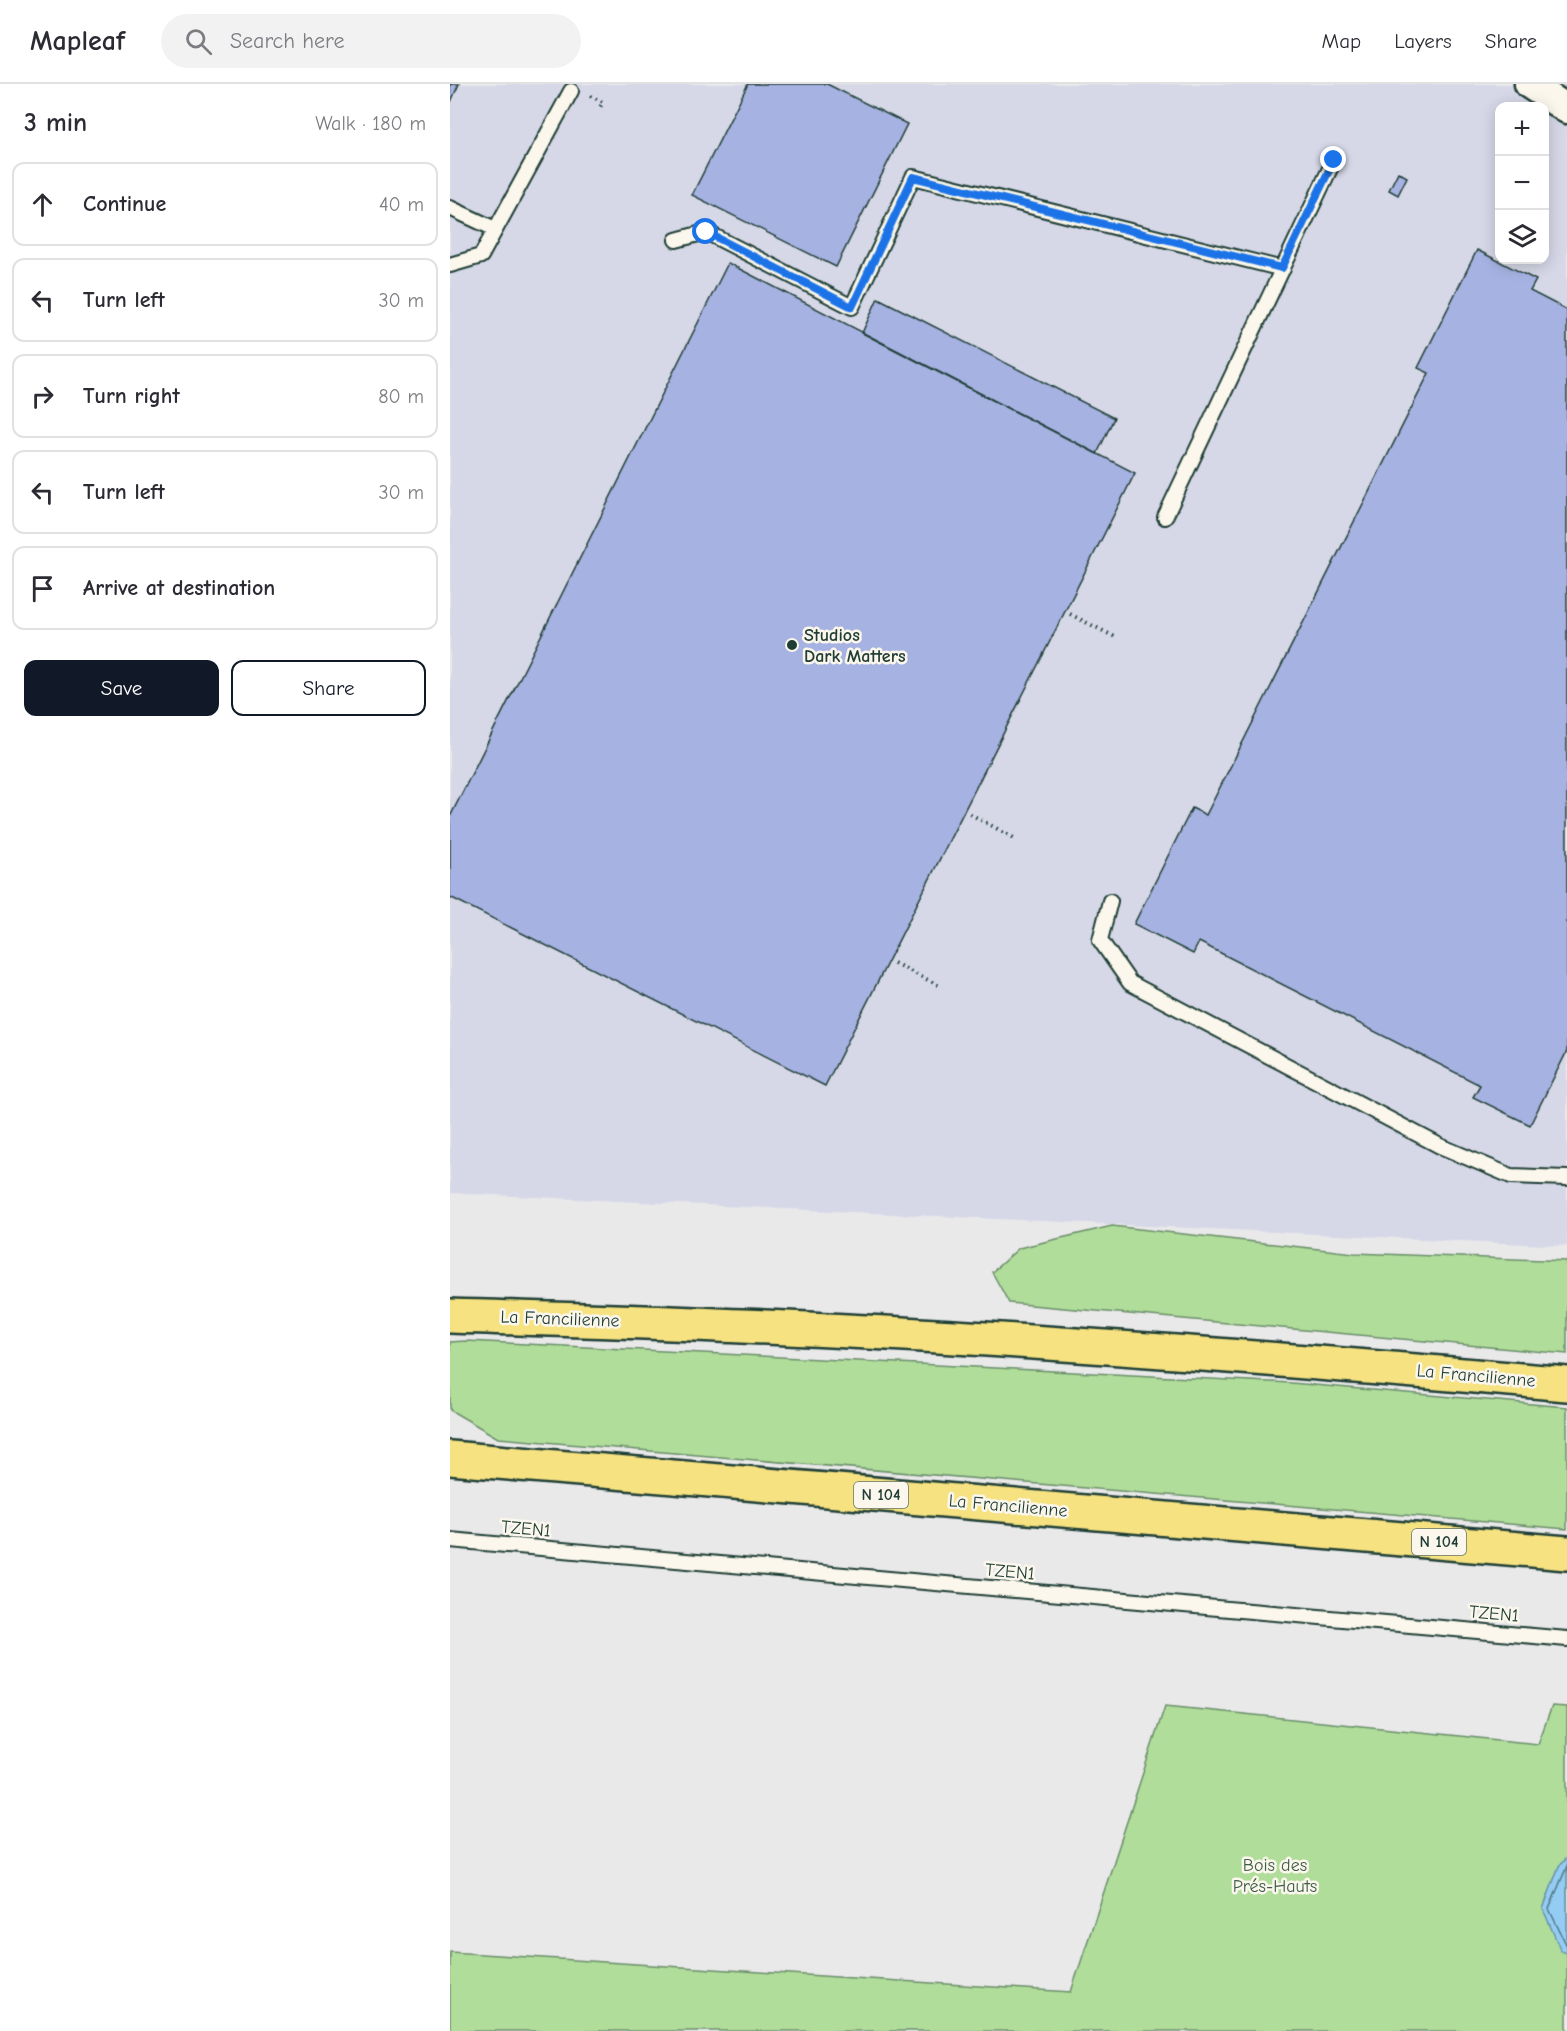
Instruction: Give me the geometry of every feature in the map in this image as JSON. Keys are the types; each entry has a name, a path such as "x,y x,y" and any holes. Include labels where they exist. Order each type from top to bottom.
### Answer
{"highway":[{"name":"La Francilienne","path":"450,1316 743,1326 1015,1341 1354,1365 1567,1384"},
{"name":"La Francilienne","path":"450,1458 1567,1553"}],"street":[{"path":"1529,84 1567,109"}],"lane":[{"path":"450,265 481,256 571,91"},
{"path":"1165,517 1334,160"},
{"path":"676,240 706,232 852,307 913,177 1282,268"},
{"path":"450,208 495,229"},
{"path":"1110,901 1100,940 1130,983 1440,1146 1511,1176 1567,1178"},
{"name":"TZEN1","path":"450,1540 1567,1639"}],"path":[{"path":"1070,614 1117,638"},
{"path":"970,814 1016,838"},
{"path":"894,963 940,986"}],"shaded area":[{"path":"450,84 1567,84 1567,1246 450,1193"}],"green space":[{"path":"1112,1226 1354,1253 1567,1261 1567,1354 1009,1303 992,1272 1019,1248"},
{"path":"450,1342 1291,1383 1567,1407 1567,1529 498,1438 450,1410"},
{"name":"Bois des Prés-Hauts","path":"1165,1706 1538,1744 1552,1706 1567,1707 1567,2031 450,2031 450,1952 1071,1992"}],"water":[{"path":"1567,1857 1567,1953 1561,1951 1543,1909 1559,1866"}],"building":[{"path":"450,84 459,84 450,104"},
{"path":"748,84 827,84 907,124 836,267 692,195"},
{"path":"1398,172 1407,177 1398,195 1389,190"},
{"path":"1477,250 1495,259 1495,264 1505,264 1536,280 1530,291 1567,310 1567,1051 1530,1125 1473,1097 1480,1085 1199,942 1193,954 1134,924 1192,808 1206,815 1429,373 1418,368"},
{"name":"Studios Dark Matters","path":"728,263 1135,473 825,1086 450,897 450,817"},
{"path":"878,298 1114,418 1097,454 862,333"}],"place":[{"name":"Studios Dark Matters","path":"792,645"}],"route":[{"path":"706,232 852,307 913,177 1282,268 1334,160"}]}
